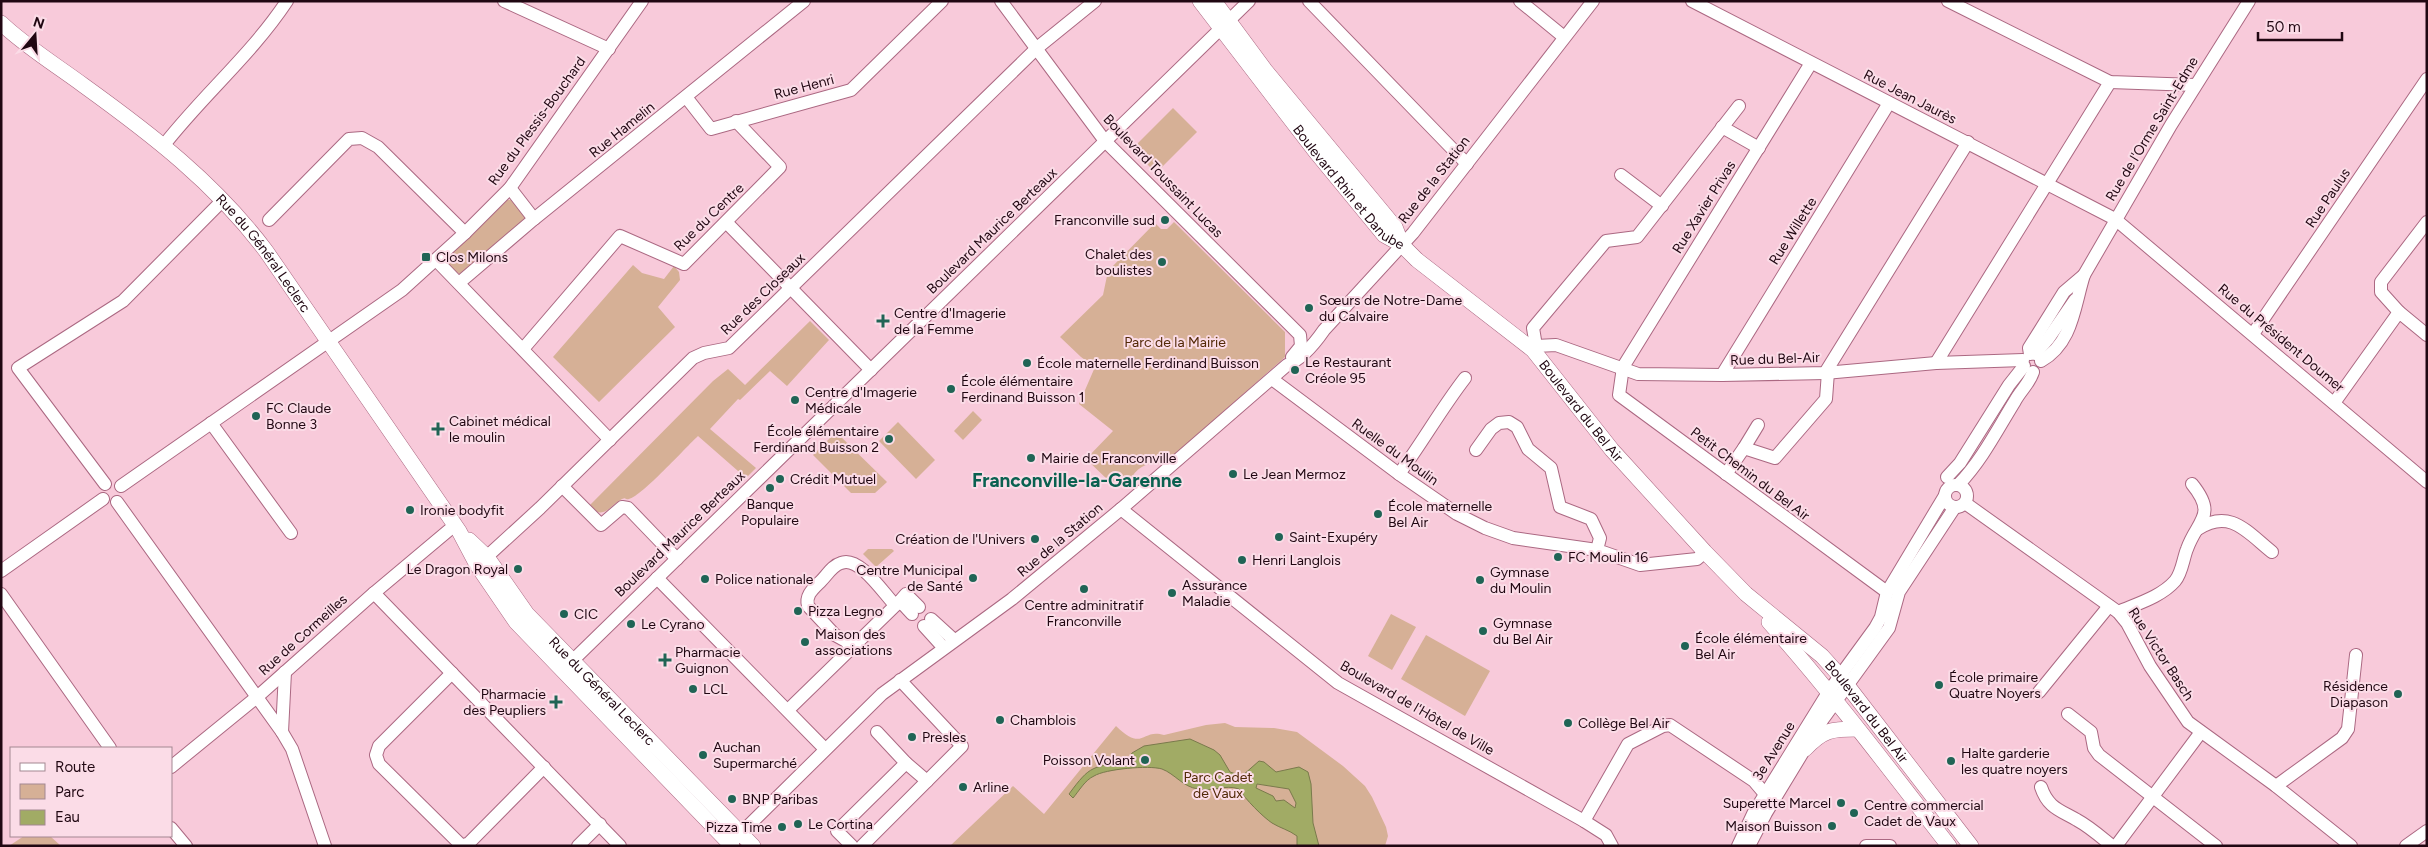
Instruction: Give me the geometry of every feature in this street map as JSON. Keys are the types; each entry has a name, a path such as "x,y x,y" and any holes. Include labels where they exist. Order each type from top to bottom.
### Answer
{"main road":[{"name":"Boulevard Rhin et Danube","path":"1200,1 1224,25 1315,152 1384,234 1402,245"},
{"name":"Boulevard Rhin et Danube","path":"1214,1 1224,25"},
{"name":"Rue du Général Leclerc","path":"4,27 164,145 223,200 262,246 482,562 568,665 733,842 753,846"},
{"name":"Boulevard du Bel Air","path":"1402,245 1417,260 1535,348 1612,450 1746,594 1832,696 1949,846"},
{"name":"Boulevard du Bel Air","path":"1746,594 1822,656 1844,680 1971,846"},
{"path":"1805,749 1815,738 1832,729 1857,729"}],"street":[{"path":"164,145 221,80 257,43 287,1"},
{"path":"504,1 609,48"},
{"name":"Rue du Plessis-Bouchard","path":"121,486 402,290 436,260 510,188 642,1"},
{"name":"Rue Hamelin","path":"459,283 534,219 804,1"},
{"name":"Rue Henri","path":"686,97 712,129 851,90 942,1"},
{"name":"Boulevard Toussaint Lucas","path":"1001,1 1105,142 1300,335"},
{"name":"Rue des Closeaux","path":"482,562 693,358 704,353 728,348 792,288 1037,48 1095,1"},
{"name":"Boulevard Maurice Berteaux","path":"568,665 1249,1"},
{"path":"1309,1 1467,164"},
{"path":"1520,1 1564,37"},
{"name":"Rue de la Station","path":"733,842 825,749 900,680 1012,599 1121,509 1287,365 1294,362 1317,340 1402,245 1593,1"},
{"name":"Rue Jean Jaurès","path":"1692,1 2115,219"},
{"path":"1948,1 2110,82 2195,85"},
{"name":"Rue de l'Orme Saint-Edme","path":"1947,477 1960,464 2009,385 2030,362 2061,343 2074,318 2077,296 2084,275 2195,85 2249,1"},
{"name":"Rue Xavier Privas","path":"1623,367 1811,63"},
{"name":"Rue Paulus","path":"2253,334 2427,79"},
{"path":"1936,363 2110,82"},
{"name":"Rue Willette","path":"1722,375 1890,103"},
{"path":"1535,348 1533,328 1606,240 1637,238 1739,106"},
{"name":"Rue du Centre","path":"523,350 620,236 684,264 727,223 780,167 736,121"},
{"path":"1722,127 1759,148"},
{"path":"268,220 350,140 359,137 378,147 465,233"},
{"path":"1744,448 1775,458 1826,399 1826,372 1968,142"},
{"path":"1620,175 1662,206"},
{"path":"510,188 534,219"},
{"path":"105,484 18,368 123,301 223,200"},
{"name":"Rue du Président Doumer","path":"2115,219 2427,482"},
{"path":"2427,222 2382,282 2381,292 2399,312 2427,335"},
{"path":"727,223 871,370"},
{"path":"436,260 610,440"},
{"name":"Rue de l'Orme Saint-Edme","path":"1844,680 1889,628 1900,592 1961,497 1975,468 2017,398 2030,362 2029,348 2064,292 2084,275"},
{"path":"2334,403 2399,312"},
{"path":"1287,365 1301,346 1300,335 1309,336 1324,330"},
{"name":"Rue du Bel-Air","path":"1535,348 1556,345 1623,367 1638,374 1722,375 1826,372 1936,363 2030,362"},
{"name":"Petit Chemin du Bel Air","path":"1623,367 1618,389 1619,395 1888,592"},
{"path":"1399,474 1428,435 1439,411 1464,378"},
{"name":"Ruelle du Moulin","path":"1272,379 1399,474 1457,514 1485,528 1513,538 1597,550 1640,565 1697,559 1705,552"},
{"path":"1476,450 1491,429 1499,423 1509,422 1517,427 1528,449 1551,468 1560,507 1591,519 1600,538 1597,550"},
{"path":"210,423 291,533"},
{"path":"1726,474 1758,425"},
{"path":"114,482 121,486 122,493 118,502 110,503 103,499 101,491 105,484 114,482"},
{"path":"2039,692 2113,609 2159,593 2175,581 2191,537 2204,519 2204,498 2192,484"},
{"path":"562,486 601,525 622,507 628,508 677,560"},
{"path":"1844,680 1881,617 1888,592 1948,487 1961,497"},
{"name":"Rue Victor Basch","path":"1944,497 1948,504 1961,497 2113,609 2127,623 2150,666 2188,722 2276,786 2349,845"},
{"path":"1,571 103,499"},
{"path":"118,502 282,732 292,749 325,846"},
{"name":"Boulevard de l'Hôtel de Ville","path":"1121,509 1331,677 1584,820 1606,835 1612,846"},
{"path":"2198,529 2209,522 2229,520 2272,552"},
{"name":"Rue de Cormeilles","path":"172,766 257,697 374,593 457,528"},
{"path":"851,648 846,641 835,636 808,606 806,600 810,592 839,563 847,561 854,563 897,603 916,610"},
{"path":"657,578 825,749"},
{"path":"374,593 620,846"},
{"path":"2,594 109,747"},
{"path":"788,710 897,603"},
{"path":"928,623 948,644"},
{"path":"2276,786 2342,738 2348,729 2356,655"},
{"path":"282,732 285,672"},
{"path":"452,673 379,746 376,755 379,764 462,846 469,843 544,767"},
{"path":"862,846 962,746 900,680"},
{"name":"3e Avenue","path":"1738,846 1765,794 1844,680"},
{"name":"3e Avenue","path":"1749,846 1805,749 1832,696"},
{"path":"2068,714 2091,732 2094,748 2099,755 2216,846"},
{"path":"1584,820 1628,744 1663,726 1670,725 1754,781 1765,794"},
{"path":"877,732 906,763 927,781"},
{"path":"2041,787 2045,800 2114,846 2201,732"},
{"path":"852,846 838,831 906,763"},
{"path":"578,846 600,824"},
{"path":"172,829 186,846"},
{"path":"2406,846 2427,831"},
{"path":"1866,846 1890,846"}],"green space":[{"path":"1173,108 1197,132 1156,173 1132,149"},
{"path":"507,200 512,200 527,218 461,274 453,270 447,264 445,258"},
{"name":"Parc de la Mairie","path":"1174,222 1285,332 1285,357 1164,465 1158,463 1147,464 1134,474 1128,485 1109,481 1086,459 1113,431 1079,404 1095,367 1081,357 1060,337 1103,295 1108,271 1155,223 1161,229 1167,229"},
{"path":"633,265 642,273 664,279 674,266 679,272 680,280 658,307 675,327 599,402 553,357"},
{"path":"810,321 829,340 787,386 770,371 740,400 738,399 710,429 756,468 746,478 698,436 653,481 635,496 629,499 622,499 603,512 594,510 589,506 713,381 728,369 745,385"},
{"path":"973,411 982,420 963,440 954,431"},
{"path":"898,422 935,460 916,479 879,441"},
{"path":"836,432 887,482 875,493 851,493 813,455"},
{"path":"868,549 892,549 894,551 876,567 863,554"},
{"path":"1391,614 1416,627 1392,670 1368,656"},
{"path":"1426,635 1490,671 1465,716 1401,679"},
{"name":"Parc Cadet de Vaux","path":"1225,723 1235,727 1274,728 1297,732 1343,766 1365,786 1372,797 1386,827 1388,836 1385,846 950,846 1013,786 1044,814 1116,726 1125,734 1137,739 1151,734 1164,735 1206,725"},
{"path":"22,837 51,837 61,846 9,846"}],"water":[{"path":"1190,739 1214,750 1220,755 1230,772 1242,776 1259,761 1264,762 1276,772 1299,767 1308,772 1311,784 1313,823 1319,846 1297,846 1297,836 1268,820 1250,803 1239,789 1229,787 1203,790 1193,788 1162,769 1138,768 1107,771 1091,778 1073,798 1069,794 1088,772 1099,767 1127,761 1132,753 1144,746","holes":["1257,784 1289,789 1296,803 1295,808 1284,800 1276,801 1273,796 1256,788"]}],"place":[{"name":"Franconville sud","path":"1165,220"},
{"name":"Clos Milons","path":"426,257"},
{"name":"Chalet des boulistes","path":"1162,262"},
{"name":"Sœurs de Notre-Dame du Calvaire","path":"1309,308"},
{"name":"Centre d'Imagerie de la Femme","path":"883,321"},
{"name":"École maternelle Ferdinand Buisson","path":"1027,363"},
{"name":"Le Restaurant Créole 95","path":"1295,370"},
{"name":"École élémentaire Ferdinand Buisson 1","path":"951,389"},
{"name":"Centre d'Imagerie Médicale","path":"795,400"},
{"name":"FC Claude Bonne 3","path":"256,416"},
{"name":"Cabinet médical le moulin","path":"438,429"},
{"name":"École élémentaire Ferdinand Buisson 2","path":"889,439"},
{"name":"Mairie de Franconville","path":"1031,458"},
{"name":"Le Jean Mermoz","path":"1233,474"},
{"name":"Crédit Mutuel","path":"780,479"},
{"name":"Banque Populaire","path":"770,488"},
{"name":"Ironie bodyfit","path":"410,510"},
{"name":"École maternelle Bel Air","path":"1378,514"},
{"name":"Saint-Exupéry","path":"1279,537"},
{"name":"Création de l'Univers","path":"1035,539"},
{"name":"FC Moulin 16","path":"1558,557"},
{"name":"Henri Langlois","path":"1242,560"},
{"name":"Le Dragon Royal","path":"518,569"},
{"name":"Centre Municipal de Santé","path":"973,578"},
{"name":"Police nationale","path":"705,579"},
{"name":"Gymnase du Moulin","path":"1480,580"},
{"name":"Centre adminitratif Franconville","path":"1084,589"},
{"name":"Assurance Maladie","path":"1172,593"},
{"name":"Pizza Legno","path":"798,611"},
{"name":"CIC","path":"564,614"},
{"name":"Le Cyrano","path":"631,624"},
{"name":"Gymnase du Bel Air","path":"1483,631"},
{"name":"Maison des associations","path":"805,642"},
{"name":"École élémentaire Bel Air","path":"1685,646"},
{"name":"Pharmacie Guignon","path":"665,660"},
{"name":"École primaire Quatre Noyers","path":"1939,685"},
{"name":"LCL","path":"693,689"},
{"name":"Résidence Diapason","path":"2398,694"},
{"name":"Pharmacie des Peupliers","path":"556,702"},
{"name":"Chamblois","path":"1000,720"},
{"name":"Collège Bel Air","path":"1568,723"},
{"name":"Presles","path":"912,737"},
{"name":"Auchan Supermarché","path":"703,755"},
{"name":"Poisson Volant","path":"1145,760"},
{"name":"Halte garderie les quatre noyers","path":"1951,761"},
{"name":"Arline","path":"963,787"},
{"name":"BNP Paribas","path":"732,799"},
{"name":"Superette Marcel","path":"1841,803"},
{"name":"Centre commercial Cadet de Vaux","path":"1854,813"},
{"name":"Le Cortina","path":"798,824"},
{"name":"Maison Buisson","path":"1832,826"},
{"name":"Pizza Time","path":"782,827"}],"district":[{"name":"Franconville-la-Garenne","path":"1077,480"}]}
